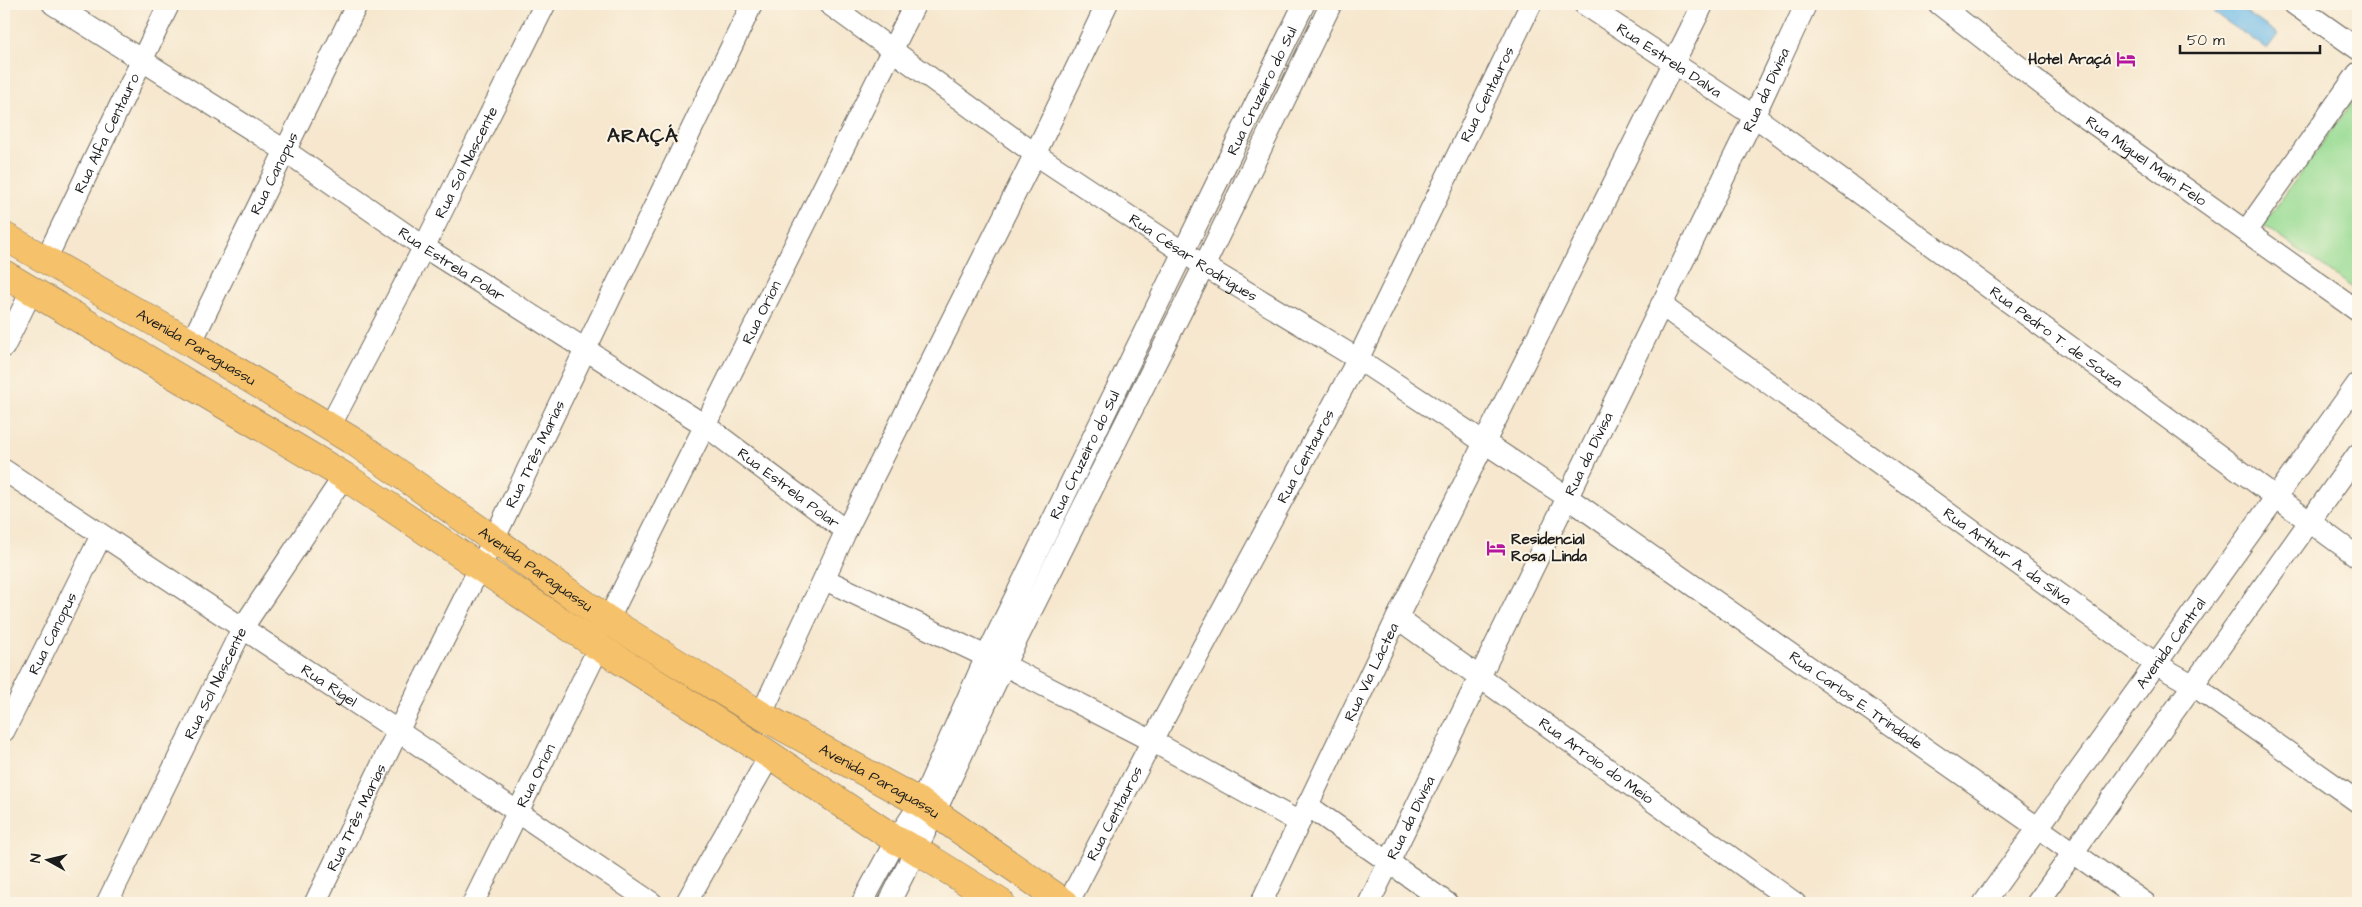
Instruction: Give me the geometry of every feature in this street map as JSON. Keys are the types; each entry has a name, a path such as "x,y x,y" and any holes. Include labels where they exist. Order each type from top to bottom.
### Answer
{"main road":[{"name":"Avenida Paraguassu","path":"4,236 191,343 356,443 608,620 761,715 928,807 1067,903"},
{"name":"Avenida Paraguassu","path":"4,274 31,292 344,476 599,646 770,755 906,845 1001,903"}],"street":[{"name":"Rua Estrela Polar","path":"52,4 284,150 424,247 706,426 846,531"},
{"name":"Rua Alfa Centauro","path":"45,261 169,4"},
{"name":"Rua Canopus","path":"191,343 357,4"},
{"name":"Rua Sol Nascente","path":"329,428 424,247 546,4"},
{"name":"Rua Três Marias","path":"316,903 752,4"},
{"name":"Rua César Rodrigues","path":"829,4 1035,154 1204,266 1358,359 1567,497"},
{"name":"Rua Orion","path":"608,620 915,4"},
{"path":"761,715 846,531 1035,154 1107,4"},
{"name":"Rua Cruzeiro do Sul","path":"862,903 906,845 928,807 995,661 1096,431 1182,251 1304,4"},
{"name":"Rua Centauros","path":"1067,903 1358,359 1532,4"},
{"name":"Rua Estrela Dalva","path":"1584,4 1754,116"},
{"name":"Rua Via Láctea","path":"1261,903 1397,618 1486,443 1703,4"},
{"name":"Rua da Divisa","path":"1369,903 1754,116 1806,4"},
{"name":"Rua Miguel Main Felo","path":"1940,4 2076,111 2358,311"},
{"path":"2294,4 2358,49"},
{"name":"Rua Cruzeiro do Sul","path":"995,661 1116,443 1204,266 1327,5"},
{"path":"2246,231 2358,73"},
{"name":"Rua Pedro T. de Souza","path":"1754,116 2358,557"},
{"path":"4,347 31,292"},
{"name":"Rua Arthur A. da Silva","path":"1661,305 2156,664 2193,685 2358,802"},
{"name":"Avenida Central","path":"1984,903 2358,384"},
{"path":"1096,431 1116,443"},
{"path":"2037,903 2358,454"},
{"name":"Rua Rigel","path":"4,470 101,536 243,627 652,903"},
{"name":"Rua Sol Nascente","path":"107,903 243,627 344,476"},
{"name":"Rua Carlos E. Trindade","path":"1567,497 2037,829 2145,903"},
{"name":"Rua Canopus","path":"4,730 101,536"},
{"path":"824,579 995,661 1152,741 1303,814 1389,862 1446,903"},
{"name":"Rua Arroio do Meio","path":"1397,618 1795,903"},
{"name":"Rua Orion","path":"473,903 599,646"},
{"path":"686,903 770,755"},
{"name":"Rua Cruzeiro do Sul","path":"889,903 906,845"}],"green space":[{"path":"2358,94 2358,291 2263,225"}],"water":[{"path":"2221,4 2234,4 2278,34 2267,49 2214,13"}],"place":[{"name":"Hotel Araçá","path":"2126,59"},
{"name":"Residencial Rosa Linda","path":"1496,548"}],"district":[{"name":"ARAÇÁ","path":"643,135"}]}
